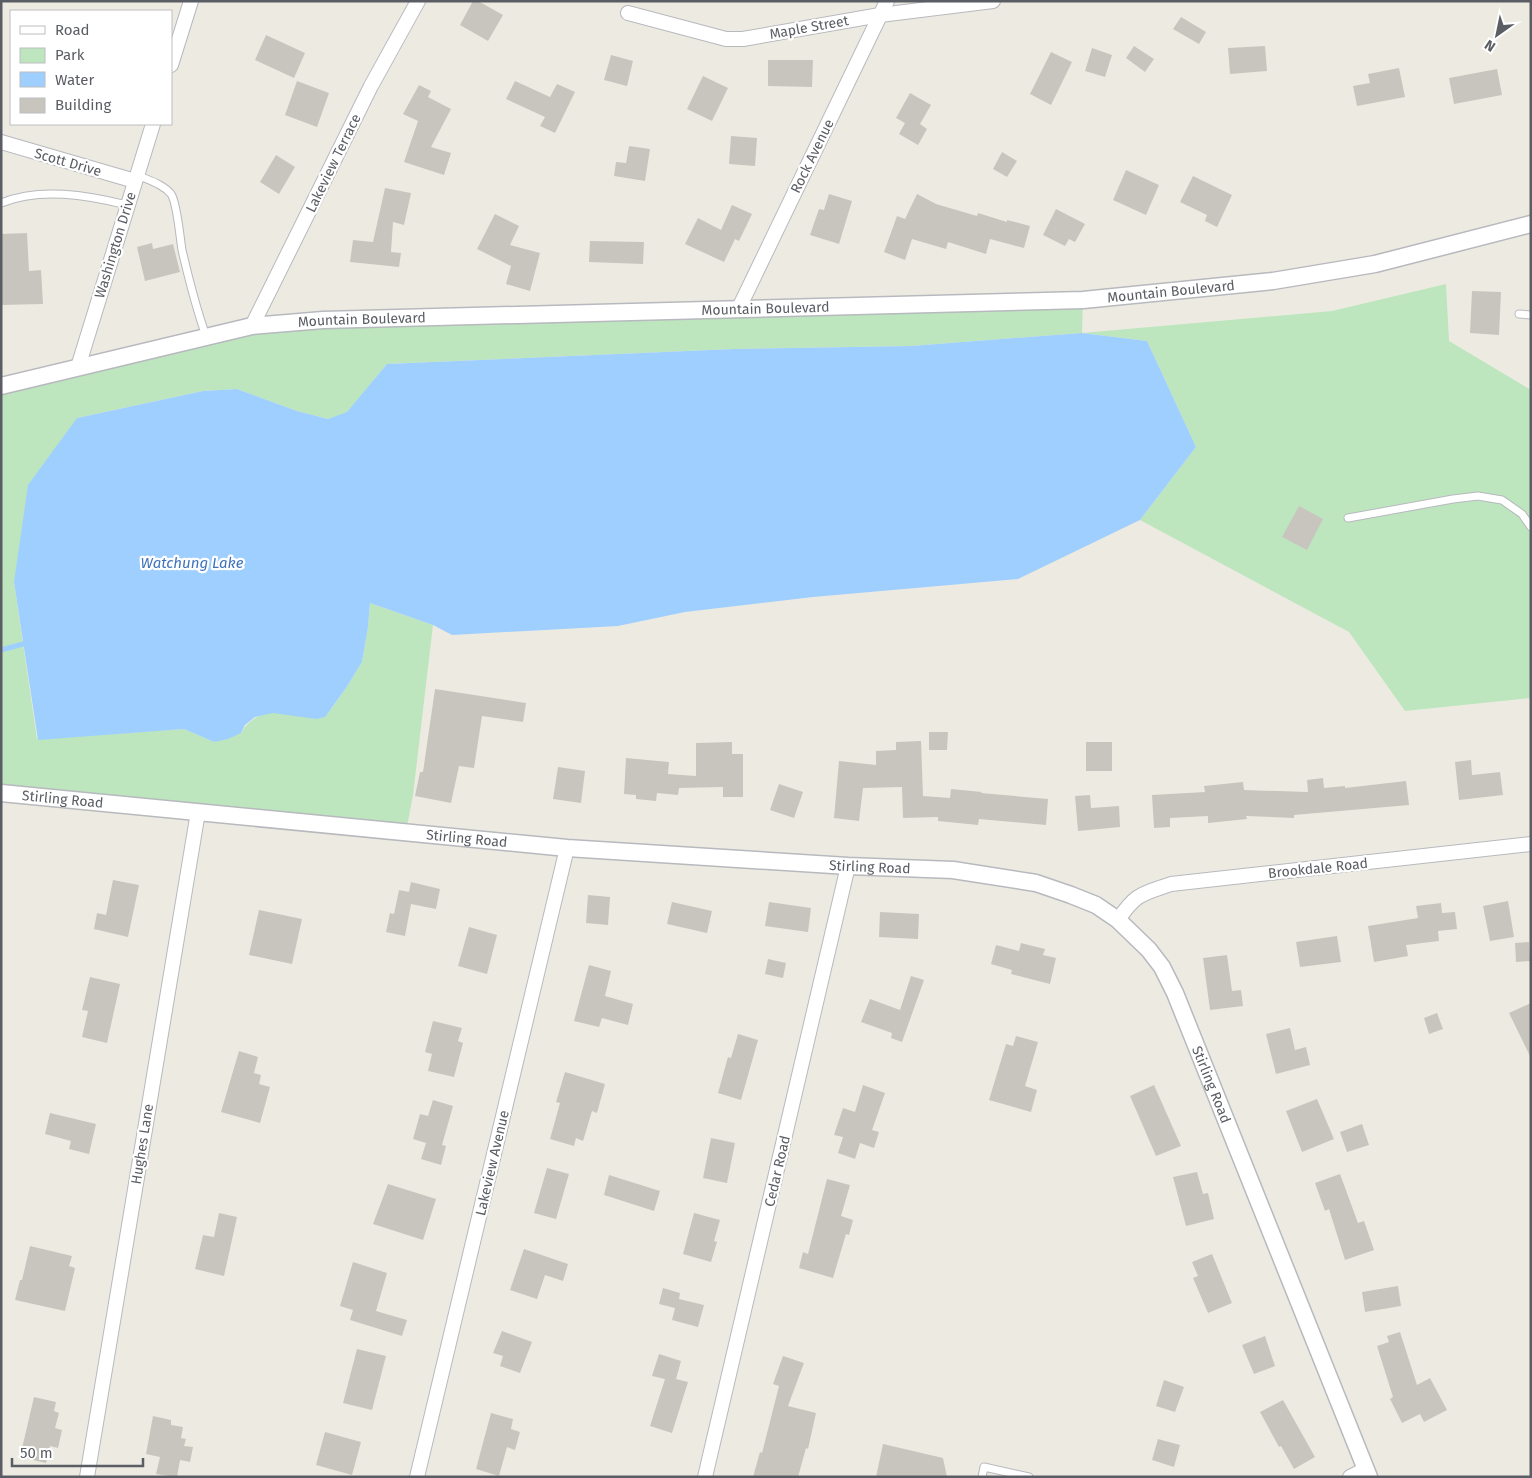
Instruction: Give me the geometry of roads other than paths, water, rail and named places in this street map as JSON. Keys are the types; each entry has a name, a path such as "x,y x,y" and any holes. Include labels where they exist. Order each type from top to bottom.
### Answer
{"street":[{"path":"172,62 191,1"},
{"name":"Lakeview Terrace","path":"252,326 371,86 418,1"},
{"name":"Rock Avenue","path":"738,310 887,1"},
{"name":"Maple Street","path":"628,13 726,39 743,39 880,14 994,1"},
{"name":"Washington Drive","path":"78,367 152,125"},
{"name":"Scott Drive","path":"1,142 135,178"},
{"name":"Mountain Boulevard","path":"1,386 252,326 323,320 1083,300 1273,281 1374,264 1531,224"},
{"name":"Stirling Road","path":"1,794 567,848 848,866 953,870 1036,883 1096,905 1118,920 1149,950 1162,967 1175,993 1368,1473"},
{"name":"Hughes Lane","path":"87,1477 198,812"},
{"name":"Brookdale Road","path":"1118,920 1128,905 1138,896 1171,884 1531,844"},
{"name":"Lakeview Avenue","path":"417,1477 567,848"},
{"name":"Cedar Road","path":"705,1477 848,866"},
{"path":"1350,1477 1368,1473"}],"lane":[{"path":"135,178 161,186 174,199 182,250 196,309 206,337"},
{"path":"1,203 27,195 38,194 105,199 127,205"},
{"path":"1519,314 1531,315"},
{"path":"1348,518 1478,496 1502,500 1522,514 1531,527"},
{"path":"982,1477 984,1467 1029,1477"}],"water":[{"name":"Watchung Lake","path":"1082,333 1147,341 1196,447 1140,520 1018,579 813,597 685,612 618,626 452,635 433,625 370,603 362,662 325,717 316,719 273,713 255,717 245,725 241,733 228,739 214,742 184,729 38,740 14,582 28,485 77,418 203,391 237,389 297,411 328,419 347,412 387,364 734,349 911,346"}],"waterway":[{"path":"1,650 23,644"}]}
